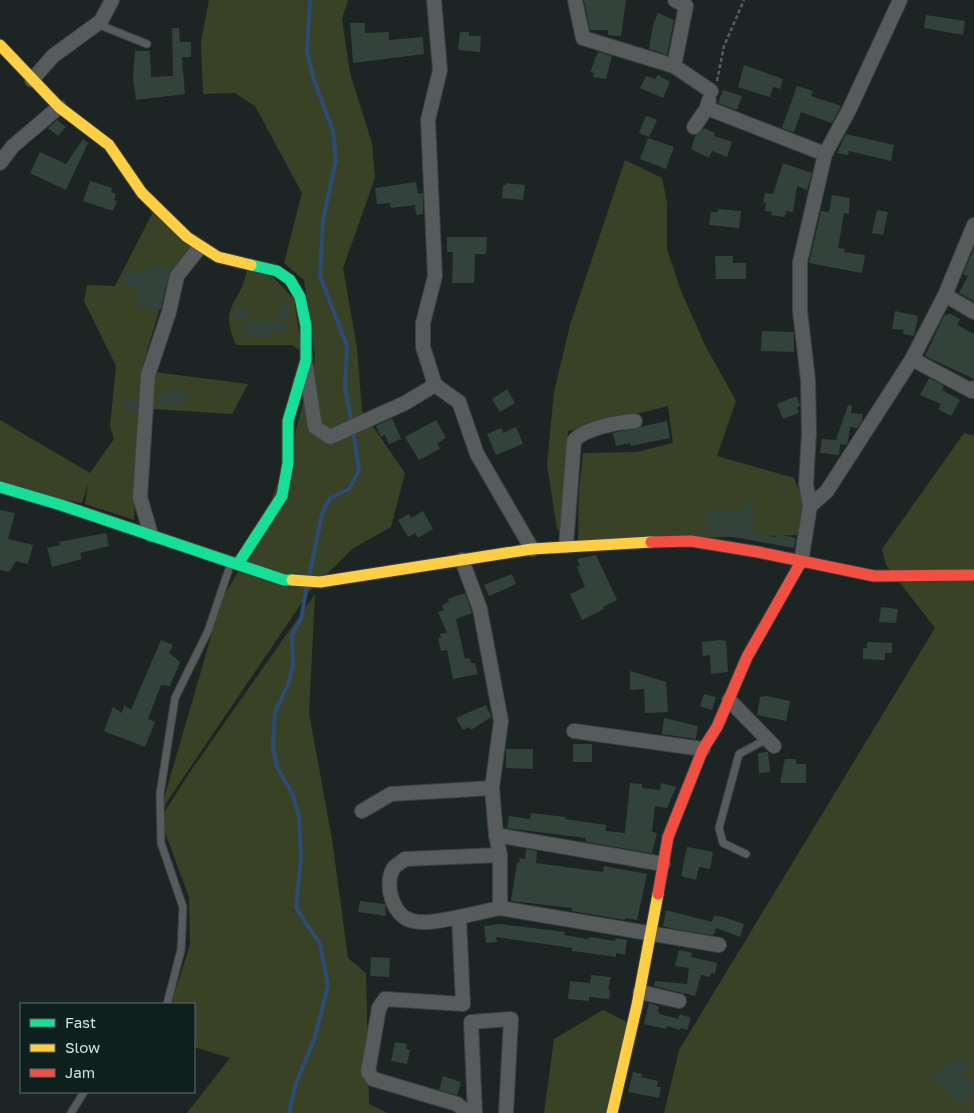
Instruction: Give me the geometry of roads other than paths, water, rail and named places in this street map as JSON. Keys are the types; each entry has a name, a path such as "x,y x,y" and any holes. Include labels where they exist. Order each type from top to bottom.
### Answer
{"street":[{"path":"32,80 53,56 101,21 112,0"},
{"path":"434,0 440,70 428,120 435,276 423,323 423,347 435,385 459,402 477,454 532,549"},
{"path":"575,0 583,38 674,66 713,87 707,108 694,127"},
{"path":"674,66 686,6 675,0"},
{"path":"612,1113 640,992 668,837 703,749 717,727 747,657 801,562 810,506 806,484 809,433 808,389 800,311 800,262 825,154 849,110 900,0"},
{"path":"0,45 59,107 109,145 155,208 200,247 218,257 277,271 290,280 300,296 306,326 306,360 315,427 330,437 369,418 405,404 435,385"},
{"path":"0,162 13,146 59,107"},
{"path":"707,108 825,154"},
{"path":"810,506 827,491 912,359 945,296 974,225"},
{"path":"151,535 140,497 148,375 169,312 177,276 200,247"},
{"path":"945,296 974,312"},
{"path":"912,359 972,391 974,388"},
{"path":"235,563 282,496 288,463 288,421 306,360"},
{"path":"566,546 574,441 578,435 586,432 618,422 635,421"},
{"path":"0,487 284,580 320,582 532,549 691,541 758,552 874,576 974,575"},
{"path":"462,560 480,609 501,720 492,788 496,835 500,855 500,908"},
{"path":"729,700 771,743"},
{"path":"574,731 703,749"},
{"path":"362,811 391,794 492,788"},
{"path":"496,835 663,864"},
{"path":"500,855 405,859 393,869 390,885 392,902 403,917 412,921 433,921 500,908 719,945"},
{"path":"459,917 463,1004 471,1022 475,1113"},
{"path":"640,992 679,1001"},
{"path":"463,1004 385,999 380,1008 368,1072 373,1079 457,1104 468,1113"},
{"path":"471,1022 511,1019 506,1113"}],"lane":[{"path":"97,24 147,44"},
{"path":"167,1003 181,950 183,907 161,843 160,794 175,698 208,631 235,563"},
{"path":"746,854 723,842 719,828 739,754 771,743"},
{"path":"71,1113 83,1093"}],"waterway":[{"path":"310,0 307,52 314,80 333,131 336,160 323,220 320,276 347,346 345,388 352,423"},
{"path":"309,577 322,514 330,498 349,489 359,471 353,430"},
{"path":"289,1113 296,1083 314,1040 328,986 320,944 296,908 301,857 299,817 293,795 277,767 273,747 275,712 288,685 293,665 292,635 301,619 307,586"}]}
